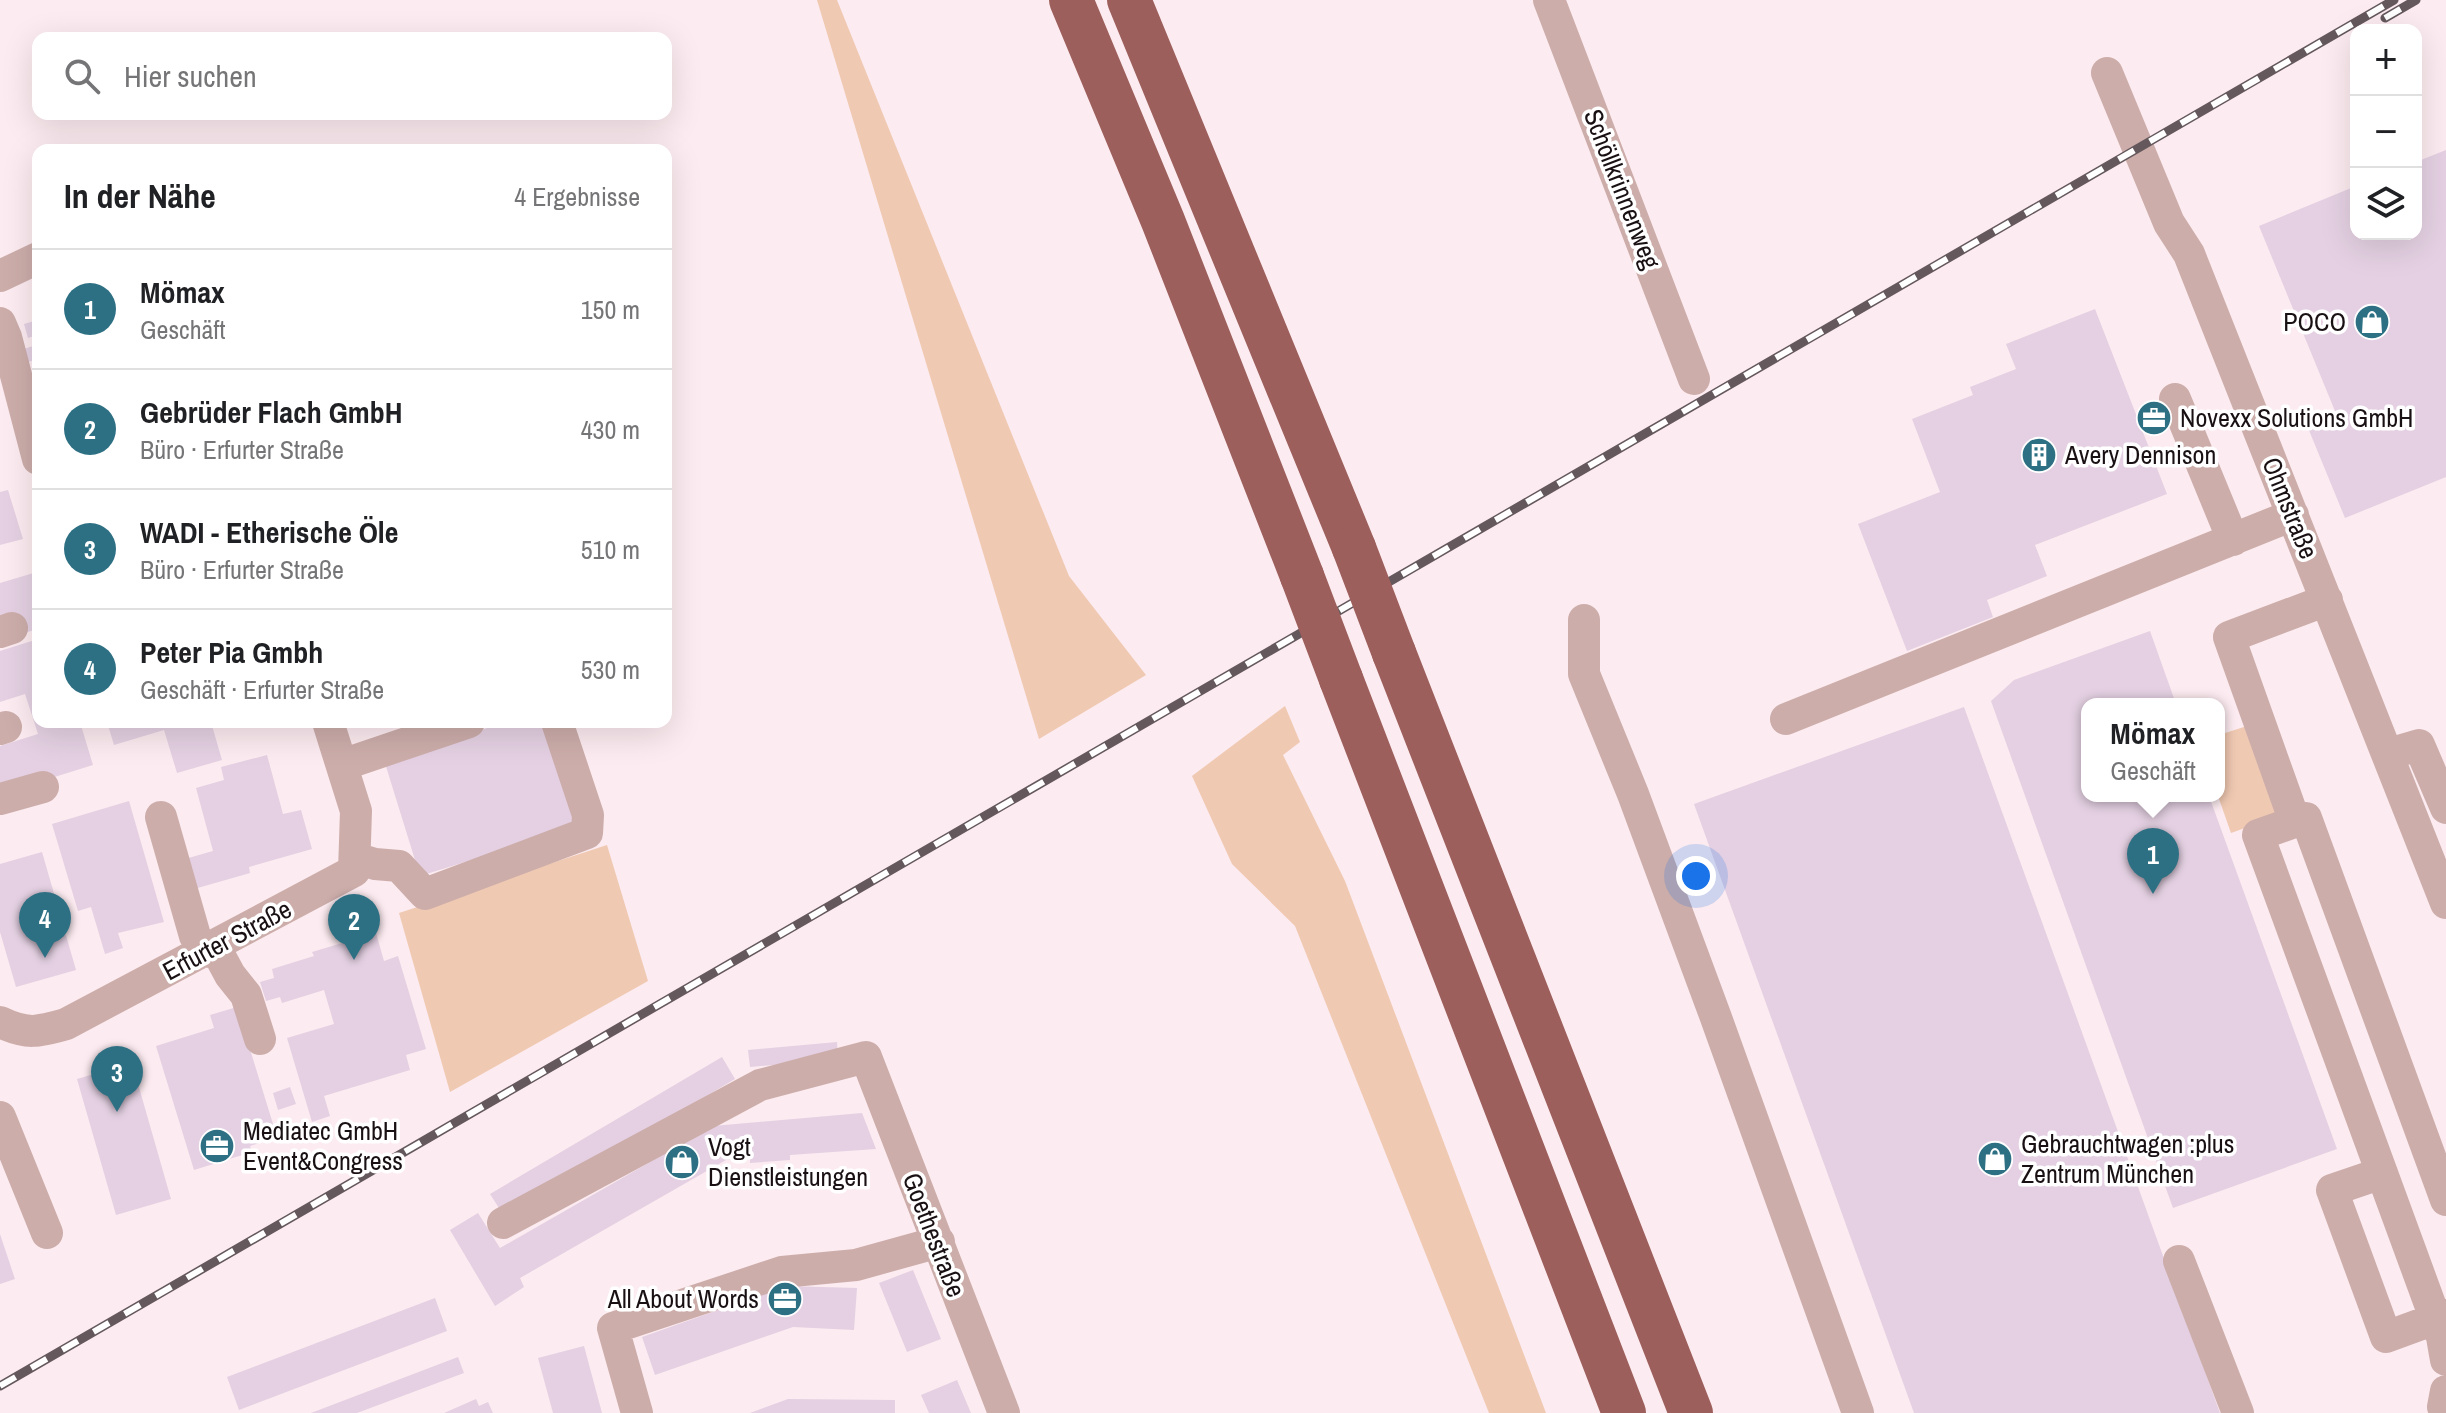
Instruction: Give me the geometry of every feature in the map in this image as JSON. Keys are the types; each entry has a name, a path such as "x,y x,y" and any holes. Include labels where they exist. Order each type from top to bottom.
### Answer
{"highway":[{"path":"1071,0 1163,221 1302,576 1624,1413"},
{"path":"1129,0 1354,548 1691,1413"}],"street":[{"name":"Schöllkrinnenweg","path":"1549,0 1694,379"},
{"name":"Ohmstraße","path":"2107,73 2169,223 2189,254 2446,903"},
{"path":"0,276 32,261"},
{"path":"0,323 32,436"},
{"path":"2175,399 2233,540"},
{"path":"1786,719 2293,515"},
{"path":"2295,822 2229,637 2327,600"},
{"path":"1584,620 1584,674 1633,794 1715,1015 1858,1413"},
{"path":"330,728 356,811 355,858 399,866 425,894 587,833 588,815 559,728"},
{"path":"342,765 451,728"},
{"path":"2388,754 2419,745 2446,808"},
{"path":"0,799 43,787"},
{"path":"161,817 195,936 246,995 260,1039"},
{"path":"2382,1173 2332,1190 2386,1337 2443,1334 2258,835 2306,818 2446,1200"},
{"name":"Erfurter Straße","path":"0,1022 35,1033 66,1024 354,871 355,858"},
{"name":"Goethestraße","path":"503,1223 760,1085 866,1057 1004,1413"},
{"path":"0,1117 47,1233"},
{"path":"637,1413 613,1328 782,1272 856,1265 939,1242"},
{"path":"2179,1261 2238,1413"}],"shaded area":[{"path":"817,0 837,0 1069,576 1146,675 1039,739"},
{"path":"1285,706 1300,742 1283,755 1345,881 1546,1413 1489,1413 1295,926 1232,864 1192,776"},
{"path":"2250,725 2281,815 2231,833 2220,802 2225,802 2225,733"},
{"path":"607,845 648,981 450,1092 399,913"}],"building":[{"name":"POCO","path":"2446,150 2446,477 2345,518 2306,423 2335,411 2259,226 2350,188 2350,240 2422,240 2422,160"},
{"name":"Avery Dennison","path":"2095,309 2167,494 2035,545 2047,576 1987,600 1993,617 1907,651 1858,524 1940,492 1912,419 1973,395 1970,387 2016,369 2006,344"},
{"path":"32,322 32,337 28,338 24,324"},
{"path":"32,346 32,361 28,362 24,349"},
{"path":"8,490 23,539 0,545 0,492"},
{"path":"32,573 32,631 24,633 0,620 0,583"},
{"path":"2150,631 2174,698 2081,698 2081,802 2211,802 2337,1149 2173,1208 1991,701 2014,680"},
{"path":"32,641 32,716 25,694 0,702 0,651"},
{"path":"1964,707 2220,1413 1914,1413 1694,804"},
{"path":"36,728 82,728 93,765 0,794 0,746 38,734"},
{"path":"109,728 213,728 222,760 177,773 164,730 114,745"},
{"path":"488,728 546,728 577,827 420,876 384,760"},
{"path":"267,755 283,814 301,810 312,849 249,867 250,873 187,891 178,861 213,851 196,788 224,780 221,767"},
{"path":"129,801 164,922 118,933 123,948 105,954 91,907 78,911 52,824"},
{"path":"42,852 76,970 16,987 0,932 0,864"},
{"path":"376,933 384,961 398,956 426,1049 406,1055 410,1070 324,1096 330,1116 312,1122 287,1038 334,1024 324,990 282,1003 280,997 266,1001 260,982 274,978 272,969 314,956 312,952"},
{"path":"237,1007 277,1137 250,1146 252,1152 194,1170 156,1046 214,1028 210,1015"},
{"path":"837,1042 838,1059 750,1067 748,1050"},
{"path":"722,1057 735,1079 504,1216 490,1194"},
{"path":"132,1063 171,1199 116,1215 77,1079"},
{"path":"290,1087 296,1104 278,1110 273,1093"},
{"path":"862,1113 876,1149 790,1155 790,1160 750,1163 750,1158 726,1160 520,1278 524,1287 495,1306 450,1230 478,1213 500,1248 713,1126"},
{"path":"0,1234 15,1279 0,1284"},
{"path":"913,1270 941,1339 907,1352 879,1283"},
{"path":"786,1286 857,1288 854,1330 793,1327 655,1375 642,1337"},
{"path":"435,1298 447,1331 239,1410 227,1377"},
{"path":"584,1346 602,1413 553,1413 538,1358"},
{"path":"458,1357 464,1373 357,1413 311,1413"},
{"path":"957,1380 971,1413 929,1413 921,1395"},
{"path":"476,1399 479,1406 488,1402 493,1413 444,1413"},
{"path":"788,1399 895,1400 895,1413 750,1413"}],"railway":[{"path":"0,1386 2394,0"},
{"path":"2385,18 2416,0"}],"place":[{"name":"POCO","path":"2372,322"},
{"name":"Novexx Solutions GmbH","path":"2154,418"},
{"name":"Avery Dennison","path":"2039,455"},
{"name":"Mömax","path":"2153,894"},
{"name":"Peter Pia Gmbh","path":"45,958"},
{"name":"Gebrüder Flach GmbH","path":"354,960"},
{"name":"WADI - Etherische Öle","path":"117,1112"},
{"name":"Mediatec GmbH Event&Congress","path":"217,1146"},
{"name":"Gebrauchtwagen :plus Zentrum München","path":"1995,1159"},
{"name":"Vogt Dienstleistungen","path":"682,1162"},
{"name":"All About Words","path":"785,1299"}]}
